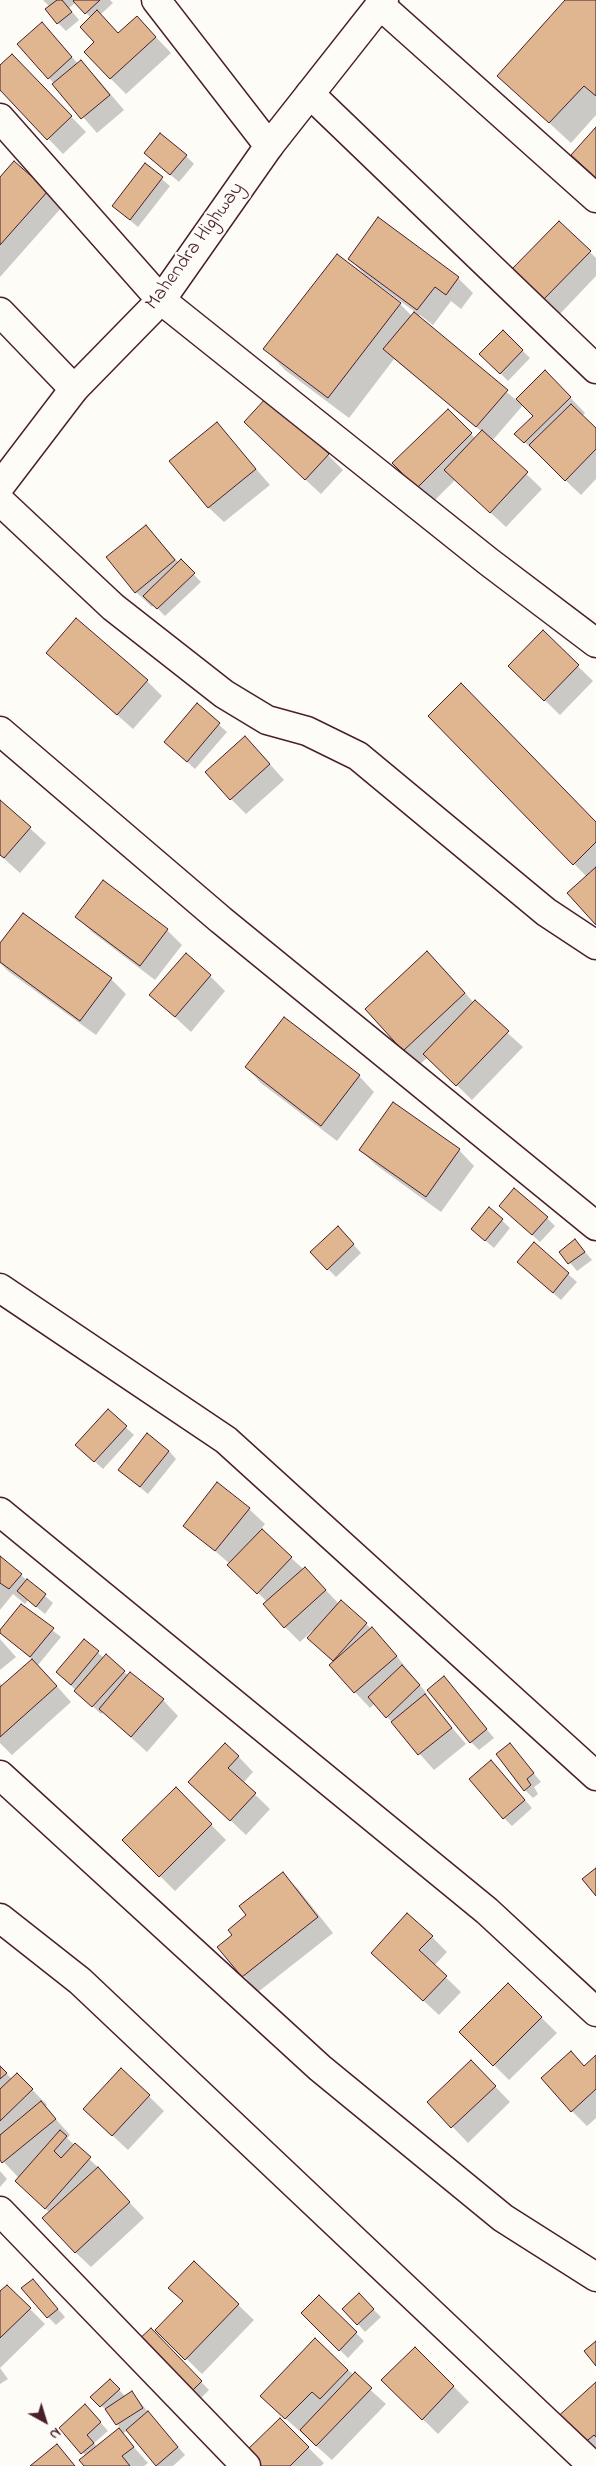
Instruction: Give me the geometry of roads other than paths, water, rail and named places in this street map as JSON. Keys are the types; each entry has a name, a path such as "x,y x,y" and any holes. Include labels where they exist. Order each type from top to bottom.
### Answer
{"main road":[{"path":"156,0 269,146"},
{"path":"382,3 596,198"},
{"name":"Mahendra Highway","path":"0,486 74,390 161,300 269,146 382,3"},
{"path":"310,94 596,369"},
{"path":"0,118 161,300 489,562 596,644"},
{"path":"0,312 74,390"},
{"path":"0,501 113,607 224,694 268,720 307,731 358,756 546,912 596,945"},
{"path":"0,731 221,920 596,1226"},
{"path":"0,1288 226,1440 596,1776"},
{"path":"0,1512 487,1911 596,2012"},
{"path":"0,1775 320,2068 503,2218 596,2277"},
{"path":"0,1918 80,1982 594,2466"},
{"path":"0,2211 246,2466"}]}
